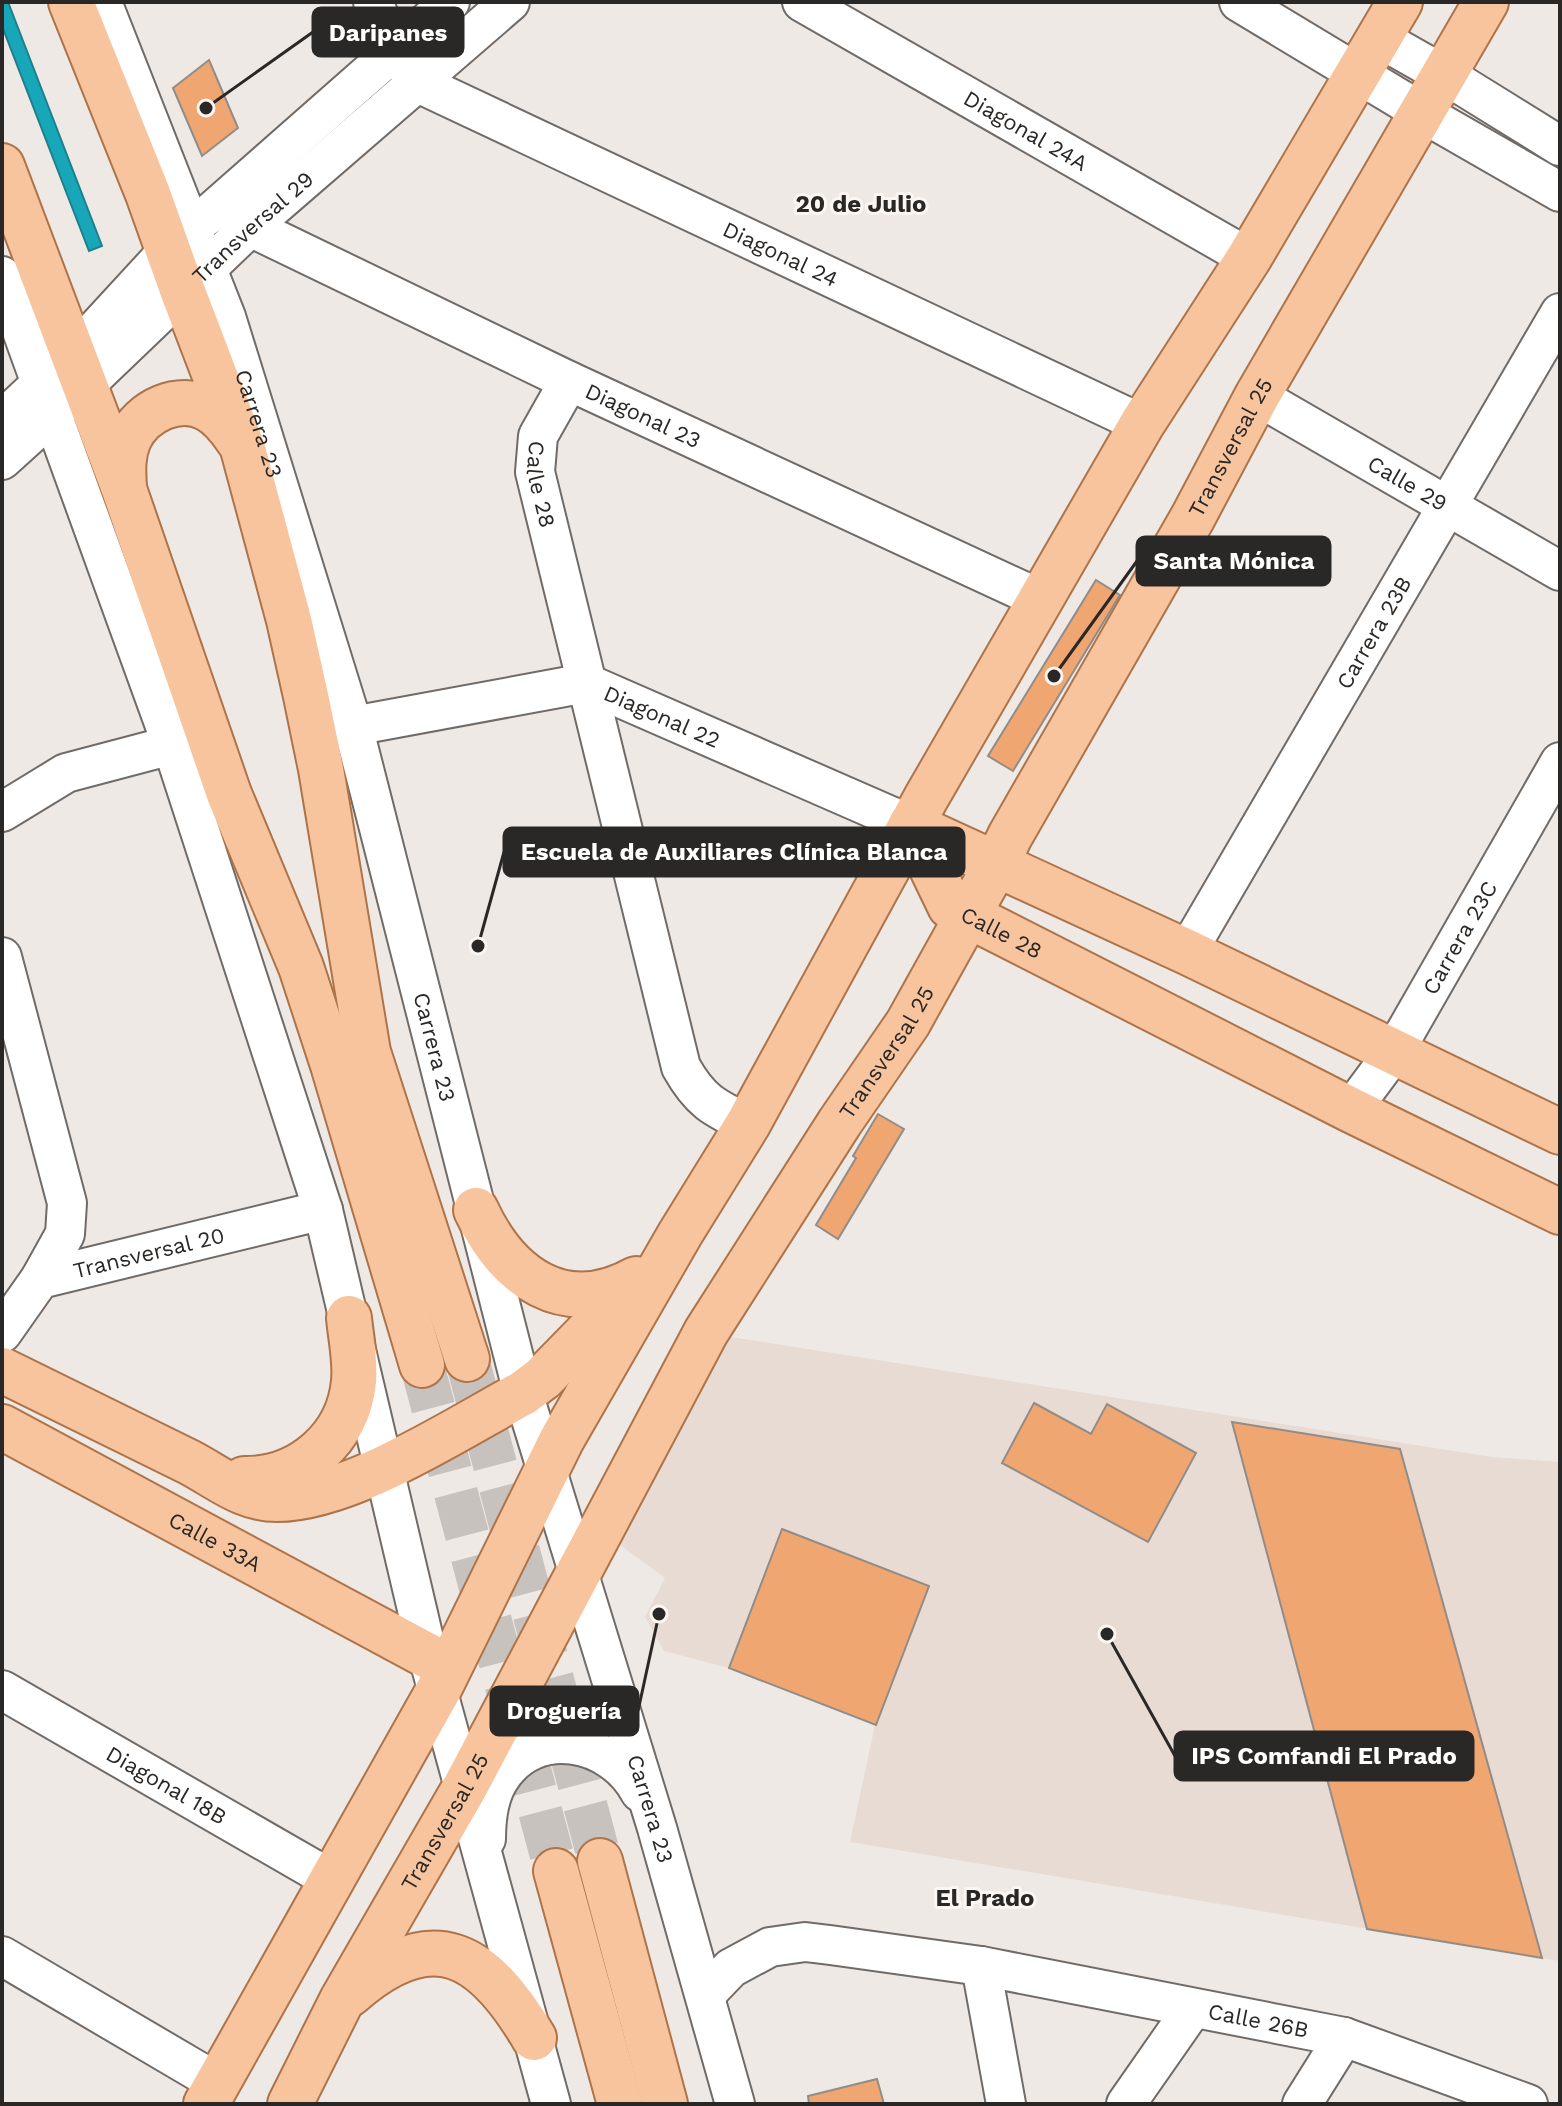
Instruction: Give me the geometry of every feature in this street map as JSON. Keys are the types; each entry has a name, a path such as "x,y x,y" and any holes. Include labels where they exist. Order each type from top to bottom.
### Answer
{"main road":[{"path":"71,2 148,194 187,260"},
{"name":"Transversal 25","path":"290,2104 342,2000 465,1787 706,1332 840,1122 908,1023 1010,836 1193,517 1257,396 1486,2"},
{"path":"212,2093 332,1880 433,1674 546,1467 680,1234 748,1124 911,825 1142,424 1249,258 1379,38"},
{"path":"2,166 63,384 124,489 229,794 301,967 338,1080 422,1365"},
{"name":"Carrera 23","path":"187,260 289,620 321,769 368,1052 467,1359"},
{"path":"124,489 124,460 128,441 147,416 165,406 184,403 208,409 226,424 243,449"},
{"path":"911,825 1187,952 1560,1132"},
{"name":"Calle 28","path":"911,825 950,906 1351,1110 1560,1212"},
{"path":"476,1210 498,1250 512,1264 528,1277 559,1293 589,1296 603,1293 645,1274"},
{"path":"2,1370 197,1466 246,1494 278,1499 301,1497 335,1488 383,1468 523,1393 543,1378 680,1234"},
{"path":"197,1466 227,1477 269,1478 299,1466 324,1447 340,1425 352,1395 354,1363 349,1318"},
{"name":"Calle 33A","path":"2,1427 433,1674"},
{"path":"600,1861 665,2104"},
{"path":"556,1871 620,2104"},
{"path":"342,2000 374,1973 391,1964 424,1954 446,1955 468,1961 493,1980 516,2008 534,2038"}],"street":[{"name":"Carrera 23","path":"102,2 187,260 226,317 353,726 523,1393 657,1828 735,2104"},
{"path":"373,2 394,50 418,83"},
{"name":"Transversal 29","path":"187,260 208,215 450,2"},
{"name":"Transversal 29","path":"2,460 63,384 187,260 250,227 510,2"},
{"name":"Diagonal 24A","path":"802,2 1249,258"},
{"path":"1239,2 1379,38 1560,146"},
{"path":"1379,38 1421,112 1560,192"},
{"name":"Diagonal 24","path":"418,83 1142,424"},
{"name":"Diagonal 23","path":"250,227 569,381 1040,599"},
{"path":"2,276 63,384 172,745 323,1210 433,1674 551,2104"},
{"name":"Carrera 23B","path":"1187,952 1560,313"},
{"name":"Calle 28","path":"569,381 538,436 535,472 681,1067 695,1091 719,1110 748,1124"},
{"name":"Transversal 29","path":"2,420 63,384"},
{"name":"Calle 29","path":"1257,396 1560,571"},
{"name":"Diagonal 22","path":"353,726 586,683 911,825"},
{"path":"2,812 66,773 172,745"},
{"name":"Carrera 23C","path":"1351,1110 1394,1052 1560,762"},
{"path":"2,957 67,1203 68,1220 65,1234 40,1279 2,1333"},
{"name":"Transversal 20","path":"40,1279 323,1210"},
{"name":"Diagonal 18B","path":"2,1690 332,1880"},
{"path":"491,1879 486,1834 491,1797 507,1768 523,1756 544,1747 567,1744 589,1748 614,1761 637,1786 657,1828"},
{"name":"Calle 26B","path":"706,1994 721,1976 752,1954 794,1943 981,1966 1344,2037 1528,2104"},
{"path":"2,1956 212,2093"},
{"path":"981,1966 1006,2104"},
{"path":"1126,2104 1193,2008"},
{"path":"1302,2104 1344,2037"}],"shaded area":[{"path":"725,1336 1492,1457 1560,1462 1560,1961 850,1842 875,1725 729,1668 664,1651 645,1617 665,1578 616,1542"}],"water":[{"path":"2,2 8,2 102,246 89,251 2,26"}],"building":[{"path":"209,60 238,128 202,156 173,88"},
{"path":"1096,580 1120,595 1013,771 988,756"},
{"path":"878,1114 904,1129 838,1239 816,1225"},
{"path":"1034,1403 1091,1434 1107,1404 1196,1453 1148,1542 1002,1463"},
{"path":"1232,1422 1400,1449 1542,1958 1367,1929"},
{"path":"782,1529 929,1586 876,1725 729,1668"},
{"path":"877,2079 884,2104 809,2104 808,2096"}],"tunnel":[{"path":"467,1359 600,1861"},
{"path":"422,1365 556,1871"}],"place":[{"name":"Daripanes","path":"206,108"},
{"name":"Santa Mónica","path":"1054,676"},
{"name":"Escuela de Auxiliares Clínica Blanca","path":"478,946"},
{"name":"Droguería","path":"659,1614"},
{"name":"IPS Comfandi El Prado","path":"1107,1634"}],"district":[{"name":"20 de Julio","path":"861,204"},
{"name":"El Prado","path":"985,1898"}]}
